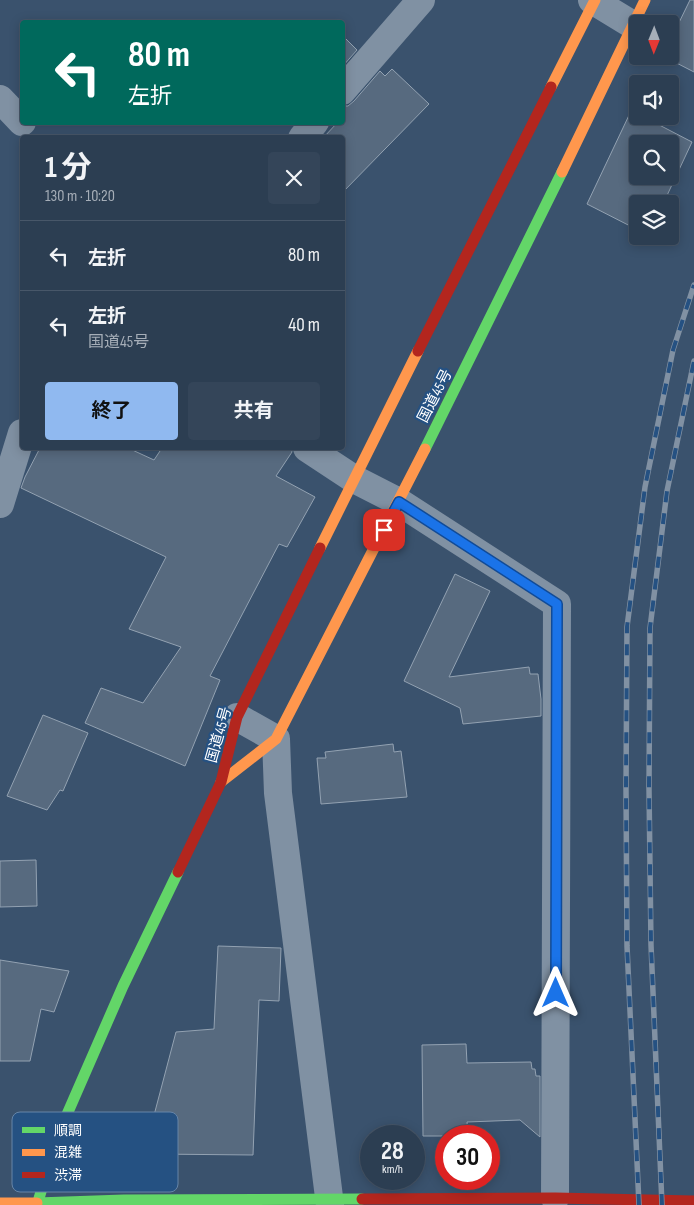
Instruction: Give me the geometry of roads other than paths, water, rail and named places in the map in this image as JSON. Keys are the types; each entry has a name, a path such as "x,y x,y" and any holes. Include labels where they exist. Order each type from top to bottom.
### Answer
{"main road":[{"name":"国道45号","path":"68,1112 123,986 221,782 237,718 354,479 594,0"},
{"name":"国道45号","path":"638,15 645,0"},
{"name":"国道45号","path":"221,782 276,739 399,502 508,283 629,32"},
{"name":"国道45号","path":"37,1204 41,1192"},
{"path":"0,1203 37,1204 124,1200 329,1202 555,1198 694,1201"}],"street":[{"path":"345,87 420,0"},
{"path":"594,0 629,22"},
{"path":"0,99 20,119"},
{"path":"26,125 34,135"},
{"path":"304,135 313,125"},
{"path":"0,504 20,439"},
{"path":"309,450 354,479 399,502 557,604 555,1198"},
{"path":"237,718 276,739 278,793 329,1202"}],"railway":[{"path":"639,1205 627,946 627,627 645,487 673,350 694,285"},
{"path":"662,1205 651,945 649,788 650,628 667,491 694,361"}]}
